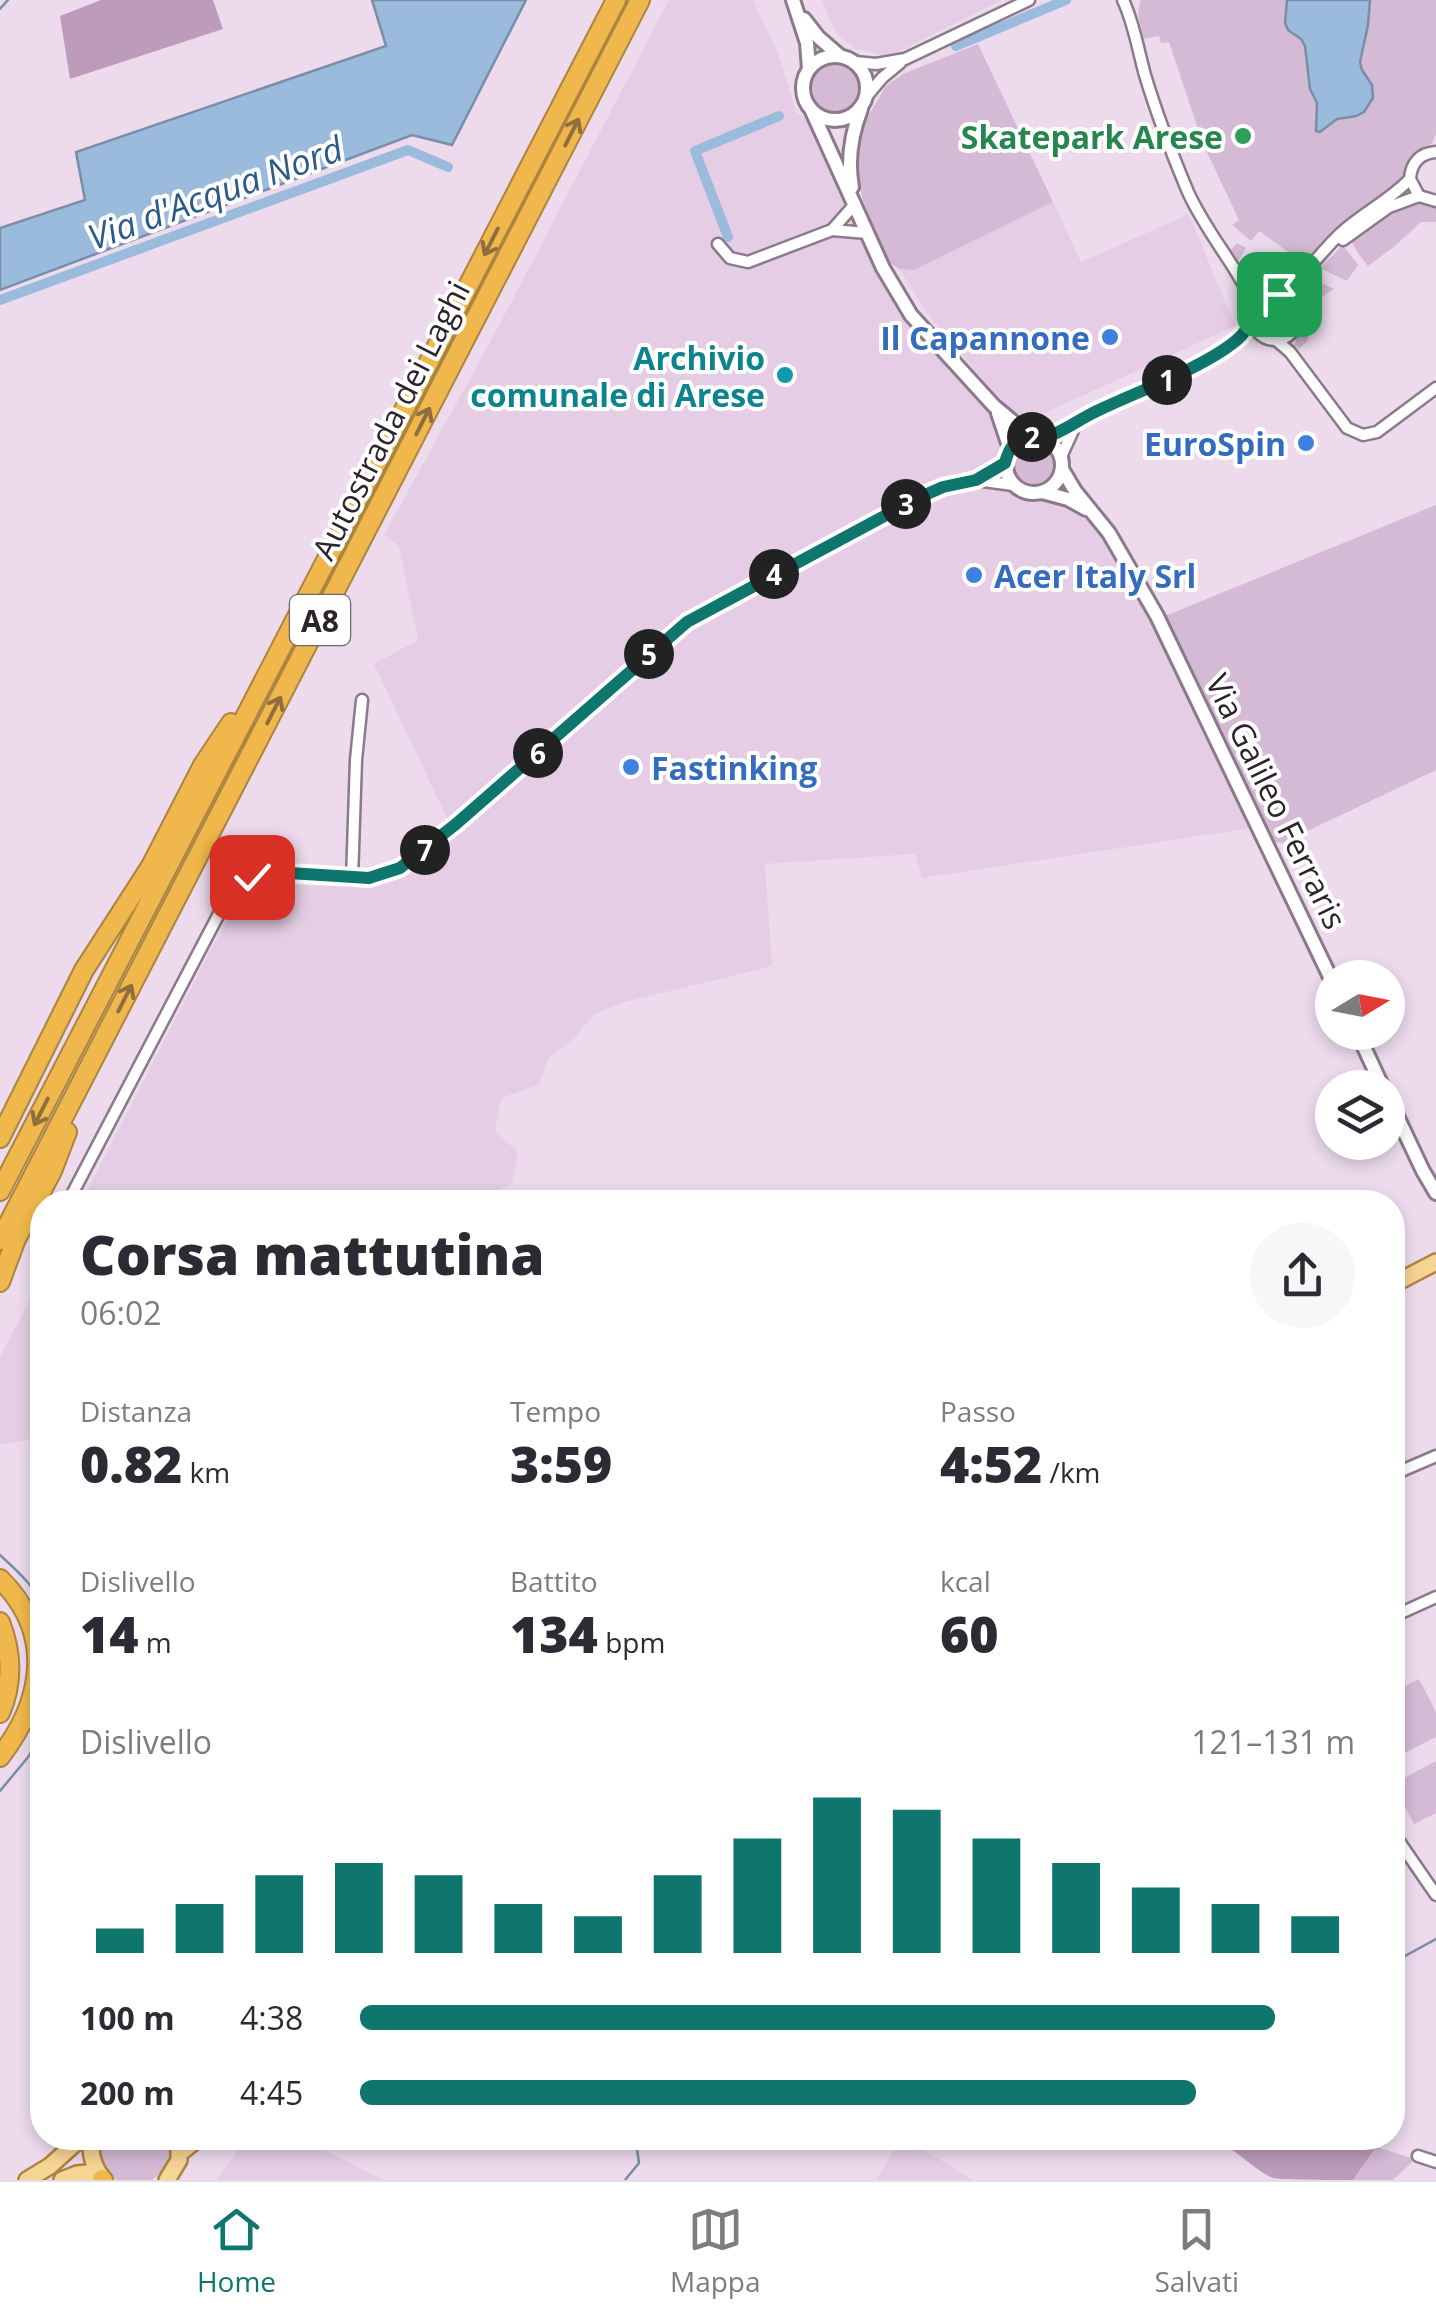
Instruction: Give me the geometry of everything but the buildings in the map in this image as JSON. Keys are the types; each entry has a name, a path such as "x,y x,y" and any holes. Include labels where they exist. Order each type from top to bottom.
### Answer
{"highway":[{"name":"Autostrada dei Laghi","path":"0,1191 616,0"},
{"name":"Autostrada dei Laghi","path":"0,1240 640,0"},
{"path":"0,1138 84,970 164,843 203,764 279,652"},
{"path":"42,1190 96,1054"},
{"path":"0,1128 34,1068"},
{"path":"0,1282 30,1213"},
{"path":"0,1579 18,1599 30,1624"},
{"path":"0,1622 10,1666 0,1713"},
{"path":"0,1756 14,1738 30,1700"}],"main road":[{"path":"1405,1278 1429,1265 1436,1252"},
{"path":"27,2180 54,2150"},
{"path":"27,2180 68,2150"},
{"path":"92,2150 101,2178"},
{"path":"168,2180 177,2167 179,2150"},
{"path":"62,2180 76,2174 101,2178"}],"street":[{"path":"795,4 818,38 840,56 876,64 904,59 1030,0"},
{"path":"1124,0 1156,111 1189,194 1255,306"},
{"path":"1131,18 1135,0"},
{"path":"795,4 808,43 805,99 890,281 911,314 994,406 1057,449 1061,463"},
{"path":"809,70 822,58 840,56"},
{"path":"811,109 824,118 841,120 856,113 882,78 904,59"},
{"path":"832,230 855,204 849,156 864,102 866,78 855,62"},
{"path":"1013,485 1005,463 1016,443 1078,422 1176,376 1239,338 1252,320 1255,306 1265,296 1279,294 1294,284 1349,226 1410,179 1416,161 1436,152"},
{"path":"1410,179 1419,196 1436,201"},
{"path":"1290,352 1290,336 1298,317 1294,304 1301,284 1344,239 1389,207 1419,196"},
{"path":"718,244 730,258 748,262 832,230 867,233"},
{"path":"1243,282 1265,296"},
{"path":"1279,294 1294,304"},
{"path":"1252,320 1261,335"},
{"path":"1239,338 1261,335 1276,340 1290,352 1343,424 1358,434 1377,432 1436,388"},
{"path":"1276,340 1290,336"},
{"path":"994,406 1010,448"},
{"path":"1042,492 1055,484 1068,437 1078,422"},
{"path":"74,1190 222,908 252,877 273,872 352,878 385,874 414,859 687,622 918,498 943,487 976,480 1005,463"},
{"name":"Via Galileo Ferraris","path":"1061,463 1119,548 1173,646 1322,960"},
{"path":"976,480 1068,499 1093,514"},
{"path":"352,878 362,700"},
{"path":"1405,1134 1436,1192"},
{"path":"1405,1469 1436,1456"},
{"path":"1405,1610 1436,1597"},
{"path":"1405,1849 1436,1895"},
{"path":"1418,2156 1436,2162"}],"shaded area":[{"path":"101,0 213,0 223,29 70,79 60,16"},
{"path":"669,0 753,0 777,50 797,114 808,117 889,294 991,408 1006,448 1002,469 1012,489 1083,512 1118,554 1171,654 1252,828 922,878 915,854 765,864 772,966 625,1002 594,1014 574,1039 548,1058 539,1085 501,1098 495,1131 518,1152 512,1184 498,1190 87,1190 232,909 264,884 361,887 402,874 453,837 374,664 418,640 399,546 384,535"},
{"path":"822,0 1002,0 896,53 878,54 856,49 835,32"},
{"path":"1141,0 1436,0 1436,134 1432,143 1416,152 1405,178 1288,284 1268,288 1259,286 1246,276 1229,252 1237,243 1246,248 1238,261 1273,286 1294,256 1259,231 1251,241 1232,225 1239,220 1203,144 1169,42 1161,43 1159,36 1144,39 1139,14"},
{"path":"978,44 1053,202 914,270 899,269 887,261 863,201 857,148 864,123 886,86 903,74"},
{"path":"836,63 854,70 861,88 854,106 836,113 818,106 811,88 818,70"},
{"path":"1415,200 1436,203 1436,222 1421,222 1368,266 1350,239 1399,205"},
{"path":"1053,202 1081,262 1189,214 1235,326 1025,422 998,397 932,320 899,269 914,270"},
{"path":"1343,245 1358,265 1347,281 1320,268"},
{"path":"1311,278 1334,289 1320,298 1307,342 1298,349 1295,346 1303,313 1301,296"},
{"path":"1034,442 1050,449 1057,465 1050,481 1034,488 1018,481 1011,465 1018,449"},
{"path":"1436,505 1436,770 1282,843 1270,845 1160,618"},
{"path":"30,1299 30,1439 0,1445 0,1357"},
{"path":"1419,1679 1436,1712 1436,1737 1405,1753 1405,1686"},
{"path":"1436,1761 1436,1813 1414,1824 1405,1807 1405,1778"},
{"path":"100,2150 170,2150 165,2167 152,2180 118,2180 104,2168"},
{"path":"238,2150 324,2150 384,2180 216,2180"},
{"path":"895,2150 924,2150 973,2180 876,2180"},
{"path":"1374,2150 1415,2159 1393,2180 1353,2180"},
{"path":"1374,2150 1353,2180 1273,2178 1233,2151"}],"water":[{"path":"372,0 526,0 452,145 412,135 0,290 0,228 85,200 76,152 386,46"},
{"path":"1287,0 1370,0 1360,62 1372,85 1373,98 1364,112 1337,119 1320,132 1316,131 1317,103 1310,89 1305,46 1285,23"}],"waterway":[{"path":"0,9 8,0"},
{"name":"Via d'Acqua Nord","path":"956,46 1066,0"},
{"name":"Via d'Acqua Nord","path":"728,237 695,151 779,116"},
{"name":"Via d'Acqua Nord","path":"0,300 408,150 448,167"},
{"path":"0,1555 30,1585"},
{"path":"0,1791 30,1754"},
{"path":"1405,1956 1436,1939"},
{"path":"625,2180 639,2163 637,2150"}],"place":[{"name":"Skatepark Arese","path":"1243,136"},
{"name":"Il Capannone","path":"1110,337"},
{"name":"Archivio comunale di Arese","path":"785,375"},
{"name":"EuroSpin","path":"1306,443"},
{"name":"Acer Italy Srl","path":"974,575"},
{"name":"Fastinking","path":"631,767"}],"route":[{"path":"252,877 273,872 369,878 400,868 456,824 687,622 918,498 943,487 976,480 1005,463 1010,448 1023,439 1043,438 1064,430 1097,410 1196,366 1239,338 1261,299 1279,294"}]}
